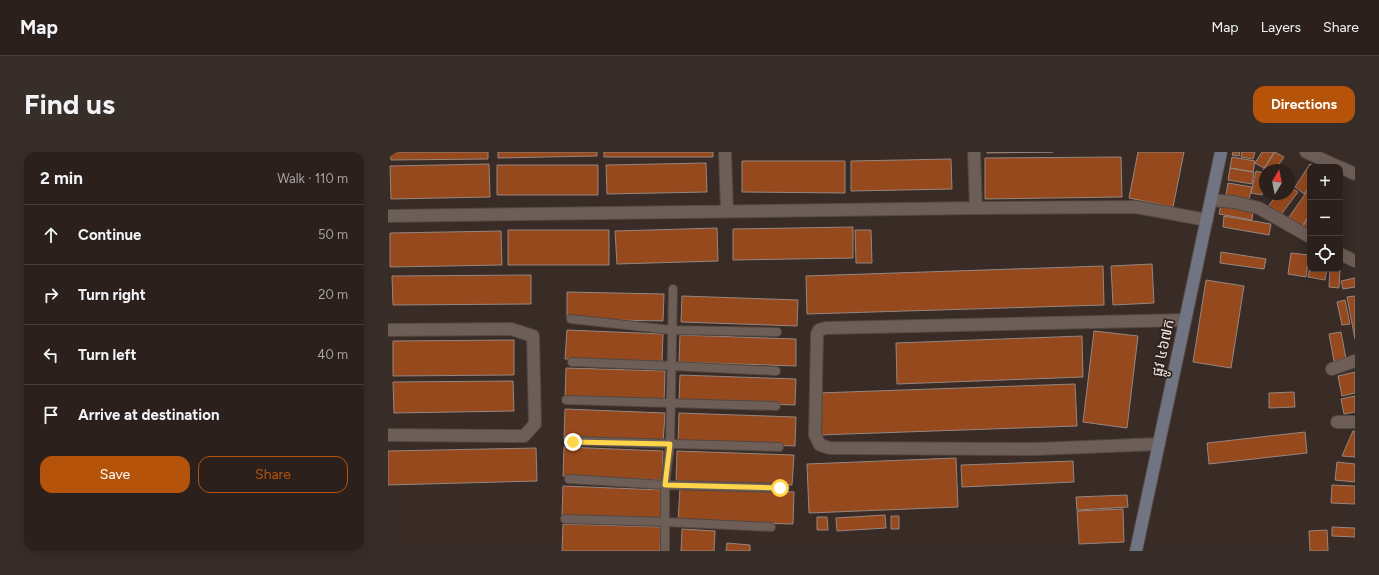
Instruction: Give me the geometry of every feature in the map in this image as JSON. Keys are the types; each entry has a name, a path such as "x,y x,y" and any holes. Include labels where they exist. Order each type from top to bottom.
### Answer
{"street":[{"path":"725,152 727,211"},
{"path":"974,152 976,208"},
{"name":"ផ្លូវ ៤៦៧ក","path":"1136,551 1221,152"},
{"path":"1306,152 1333,164"},
{"path":"1343,168 1355,174"},
{"path":"1211,200 1234,202 1259,208 1308,236"},
{"path":"388,216 1136,207 1207,220"},
{"path":"1343,255 1355,261"},
{"path":"1159,444 1036,448 830,448 820,444 816,435 817,334 819,330 826,328 1186,320"},
{"path":"388,330 511,329 533,336 535,424 524,436 388,435"},
{"path":"1332,368 1355,361"},
{"path":"1337,422 1355,422"}],"lane":[{"path":"665,551 665,485 670,444 673,289"},
{"path":"570,319 672,330 777,332"},
{"path":"572,362 776,372"},
{"path":"566,400 776,406"},
{"path":"573,442 779,447"},
{"path":"569,479 665,485 780,488"},
{"path":"564,519 771,527"}],"building":[{"path":"390,152 488,152 488,159 391,160"},
{"path":"498,152 597,152 597,156 498,158"},
{"path":"604,152 713,152 713,157 604,157"},
{"path":"987,152 1053,152 987,153"},
{"path":"1138,152 1184,152 1173,207 1129,198"},
{"path":"1233,152 1240,152 1239,156 1232,155"},
{"path":"1242,152 1255,152 1253,159 1241,157"},
{"path":"1262,152 1274,152 1266,164 1259,164 1259,165 1255,163"},
{"path":"1275,152 1284,157 1279,164 1267,164"},
{"path":"1121,157 1122,197 985,199 985,158"},
{"path":"1232,157 1255,161 1253,172 1230,168"},
{"path":"951,159 952,189 851,191 851,161"},
{"path":"742,161 845,161 845,193 742,192"},
{"path":"706,163 707,192 607,194 606,165"},
{"path":"489,164 490,197 391,199 390,166"},
{"path":"497,165 598,165 598,195 497,195"},
{"path":"1230,168 1254,172 1252,184 1228,180"},
{"path":"1307,169 1307,190 1304,194 1295,187"},
{"path":"1256,171 1259,172 1259,194 1251,193"},
{"path":"1228,183 1252,187 1249,199 1226,195"},
{"path":"1307,191 1307,218 1300,229 1287,220"},
{"path":"1273,200 1292,200 1280,216 1268,207"},
{"path":"1221,205 1253,211 1252,220 1219,214"},
{"path":"1224,216 1271,224 1269,235 1223,227"},
{"path":"1307,220 1307,231 1302,227"},
{"path":"853,227 853,258 733,260 733,229"},
{"path":"717,228 718,261 617,264 615,231"},
{"path":"508,230 609,230 609,265 508,265"},
{"path":"855,230 871,230 872,263 856,263"},
{"path":"501,231 502,265 390,267 390,233"},
{"path":"1221,252 1266,259 1264,269 1220,263"},
{"path":"1291,253 1307,255 1306,277 1288,274"},
{"path":"1152,264 1154,303 1113,305 1111,266"},
{"path":"1103,266 1104,305 807,314 806,276"},
{"path":"1309,272 1326,272 1325,280 1308,277"},
{"path":"1330,272 1340,272 1339,288 1329,287"},
{"path":"531,275 531,304 393,305 392,276"},
{"path":"1355,278 1355,287 1343,289 1341,281"},
{"path":"1206,280 1244,286 1231,368 1193,362"},
{"path":"567,292 664,294 663,321 567,319"},
{"path":"682,296 798,300 797,326 681,322"},
{"path":"1355,296 1355,339 1347,297"},
{"path":"1345,300 1350,324 1342,325 1337,302"},
{"path":"567,330 663,334 662,363 565,359"},
{"path":"1094,331 1138,336 1127,428 1083,422"},
{"path":"1341,332 1346,359 1334,361 1329,334"},
{"path":"680,335 796,339 796,366 679,362"},
{"path":"1082,336 1083,377 897,384 896,343"},
{"path":"514,340 514,375 393,376 393,341"},
{"path":"566,368 665,371 664,402 565,399"},
{"path":"1355,372 1355,393 1342,396 1338,376"},
{"path":"680,375 796,379 795,405 679,401"},
{"path":"513,381 514,411 394,413 393,382"},
{"path":"1075,384 1077,426 819,435 818,393"},
{"path":"1294,392 1295,407 1269,408 1269,393"},
{"path":"1355,396 1355,412 1344,414 1341,399"},
{"path":"565,409 665,413 663,443 564,439"},
{"path":"679,413 796,417 795,446 678,442"},
{"path":"1353,431 1355,431 1355,457 1342,456"},
{"path":"1305,432 1307,453 1209,464 1207,443"},
{"path":"564,447 663,451 662,480 563,476"},
{"path":"536,448 537,481 388,485 388,451"},
{"path":"677,451 794,455 792,485 676,481"},
{"path":"956,458 958,507 809,513 807,464"},
{"path":"1073,461 1074,482 962,487 961,465"},
{"path":"1337,462 1355,464 1355,482 1335,480"},
{"path":"1332,485 1355,486 1355,504 1331,503"},
{"path":"563,486 662,490 661,520 562,515"},
{"path":"680,488 794,492 793,524 678,521"},
{"path":"1127,495 1128,507 1077,510 1076,497"},
{"path":"1123,509 1124,542 1079,544 1077,511"},
{"path":"885,515 886,528 837,531 836,518"},
{"path":"891,516 899,516 899,529 891,529"},
{"path":"817,517 827,517 828,530 817,530"},
{"path":"563,524 661,527 660,551 562,551"},
{"path":"1332,527 1355,528 1355,537 1332,536"},
{"path":"682,529 715,531 714,551 681,551"},
{"path":"1327,530 1328,551 1310,551 1309,531"},
{"path":"727,543 750,545 750,551 726,551"}],"route":[{"path":"573,442 670,444 665,485 780,488"}]}
